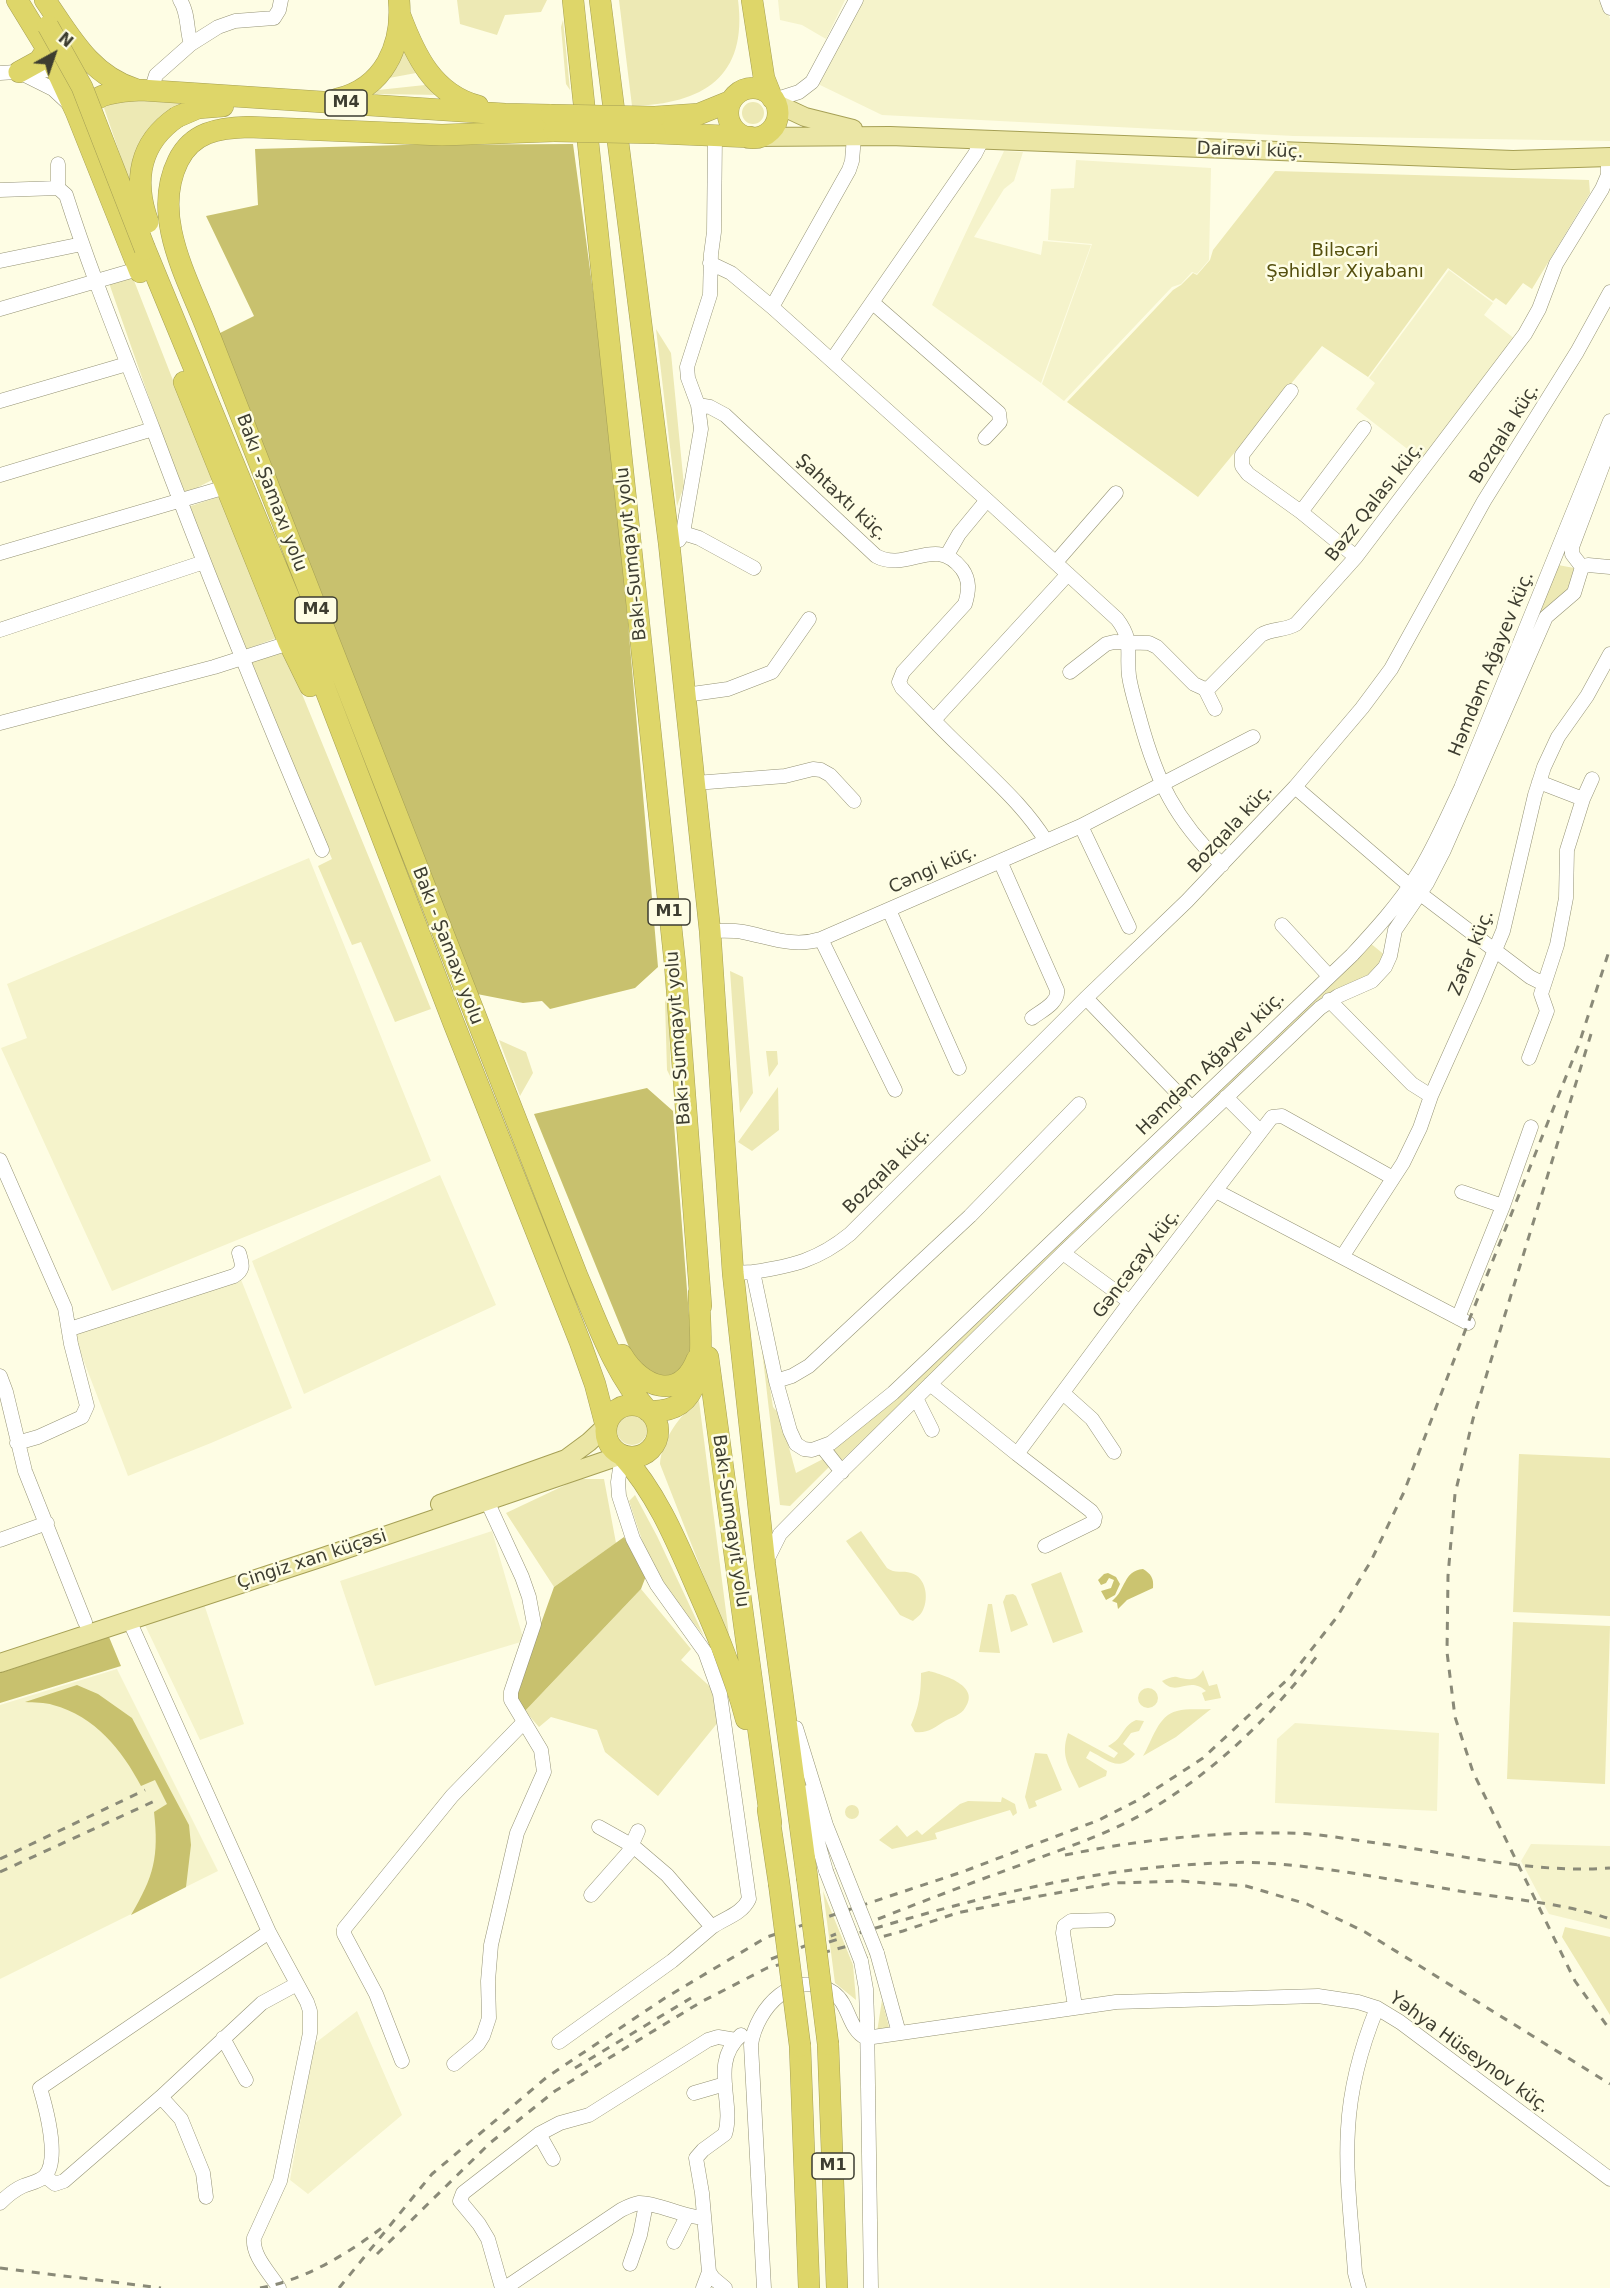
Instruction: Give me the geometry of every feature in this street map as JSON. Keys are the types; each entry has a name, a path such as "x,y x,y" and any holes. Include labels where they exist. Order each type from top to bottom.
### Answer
{"highway":[{"name":"Bakı - Şamaxı yolu","path":"17,0 47,50 142,259 297,639 383,841 580,1342 595,1384 606,1426"},
{"name":"Bakı - Şamaxı yolu","path":"32,0 75,71 226,487 297,639"},
{"path":"45,0 88,60 103,74 122,84 146,91"},
{"name":"Bakı-Sumqayıt yolu","path":"573,0 675,964 699,1293 771,1823"},
{"name":"Bakı-Sumqayıt yolu","path":"600,0 676,538 685,695 743,1272 765,1565 775,1639 816,1874 828,2044 837,2288"},
{"path":"553,123 655,125 715,136 761,136 772,128 777,116 774,100 764,78 753,5"},
{"path":"752,137 735,130 731,124 728,108 748,68 753,5"},
{"path":"327,101 351,96 372,83 391,55 398,35 399,8"},
{"path":"399,8 418,57 433,79 454,97 505,114"},
{"path":"10,73 39,61 47,50 57,59 66,58 72,48 71,38"},
{"path":"655,125 699,114 734,97 743,90 759,89 774,100"},
{"path":"80,121 93,100 111,93 146,91"},
{"name":"M4","path":"146,91 505,114 553,123"},
{"path":"297,639 265,517 143,207 139,182 143,160 158,135 177,117 198,108 212,106 453,119 489,118 505,114"},
{"name":"Bakı - Şamaxı yolu","path":"553,123 442,135 231,127 208,132 197,138 182,154 171,179 167,213 175,245 578,1278 619,1371 648,1411"},
{"path":"97,164 114,184 133,189 151,184 182,154"},
{"path":"578,1278 626,1362 646,1381 662,1386 679,1383 694,1366 699,1353"},
{"path":"699,1293 699,1375 693,1391 686,1399 662,1411 648,1411 636,1405 623,1406 612,1414 606,1426 608,1441 643,1480 713,1625 743,1707 771,1823"},
{"path":"622,1455 640,1455 654,1444 657,1426 648,1411"},
{"name":"M1","path":"771,1823 800,2046 809,2288"}],"main road":[{"name":"Dairəvi küç.","path":"774,100 818,121 891,136"},
{"name":"Dairəvi küç.","path":"752,137 891,136 1513,160 1609,157"},
{"name":"Çingiz xan küçəsi","path":"0,1652 375,1527 555,1464 580,1450 606,1426"},
{"name":"Çingiz xan küçəsi","path":"0,1663 622,1455"}],"street":[{"path":"180,0 187,15 191,44"},
{"path":"146,91 156,75 191,44 218,27 235,21 274,18 278,15 281,0"},
{"path":"774,100 799,92 812,82 856,0"},
{"path":"1607,0 1610,8"},
{"path":"10,73 79,69 103,74"},
{"path":"10,73 53,89 80,121"},
{"path":"715,136 714,232 710,263 710,295 687,367 691,388 698,405 700,429 676,538 699,538 754,568"},
{"path":"772,307 849,170 854,136"},
{"path":"832,360 982,140"},
{"name":"Bəzz Qalası küç.","path":"1205,689 1216,682 1261,635 1267,631 1284,629 1296,624 1356,557 1525,334 1539,309 1556,264 1602,189 1608,175 1609,157"},
{"path":"58,164 58,188"},
{"path":"0,190 58,188 66,195 95,282 179,502 241,659 322,850"},
{"path":"0,261 82,244"},
{"path":"0,309 95,282 142,259"},
{"path":"710,263 731,273 772,307 1056,562 1124,628 1129,642 1130,683 1150,756 1161,784 1185,823 1222,865"},
{"name":"Bozqala küç.","path":"743,1272 794,1265 833,1248 1158,930 1295,787 1392,669 1484,501 1577,352 1610,292"},
{"path":"873,303 999,413 1000,422 985,438"},
{"path":"0,401 127,364"},
{"path":"1291,391 1242,455 1242,466 1248,474 1302,512 1356,557"},
{"name":"Şahtaxtı küç.","path":"698,405 710,407 725,415 876,556 885,561 893,561 929,554 947,555"},
{"name":"Həmdəm Ağayev küç.","path":"823,1448 893,1393 1329,976 1415,890 1426,860 1461,788 1610,421"},
{"path":"1302,512 1364,428"},
{"path":"0,476 153,429"},
{"path":"1582,567 1572,554 1572,548 1610,446"},
{"path":"0,553 226,487"},
{"path":"1056,562 1116,493"},
{"path":"987,500 959,534 947,555 965,573 969,592 964,603 903,672 899,682 902,688 1005,789 1028,815 1046,842"},
{"path":"0,630 204,562"},
{"path":"1582,567 1588,565 1610,567"},
{"path":"765,1565 780,1534 1063,1253 1329,1000 1363,986 1378,976 1389,961 1395,930 1415,890 1455,827 1544,621 1548,614 1574,593 1582,567"},
{"path":"934,720 1068,573"},
{"path":"685,695 728,689 772,672 809,619"},
{"path":"0,723 241,659 297,639"},
{"path":"1070,672 1106,644 1129,642 1154,645 1194,684 1205,689 1215,709"},
{"name":"Zəfər küç.","path":"1342,1257 1410,1149 1495,950 1510,907 1539,782 1558,737 1587,696 1610,654"},
{"name":"Cəngi küç.","path":"710,931 741,932 801,944 821,939 1081,826 1253,737"},
{"path":"695,783 785,776 821,770 830,774 854,801"},
{"path":"1529,1058 1547,1011 1541,994 1557,945 1566,898 1567,850 1583,799 1592,779"},
{"path":"1539,782 1583,799"},
{"path":"1295,787 1415,890 1530,977 1544,984"},
{"path":"1081,826 1129,927"},
{"path":"1000,861 1058,994 1055,1000 1032,1018"},
{"path":"889,910 959,1068"},
{"path":"1282,926 1329,976"},
{"path":"821,939 895,1090"},
{"path":"1086,998 1191,1107"},
{"path":"1329,1000 1412,1084 1431,1096"},
{"path":"1226,1097 1260,1131"},
{"path":"776,1381 792,1376 809,1366 970,1216 1079,1104"},
{"name":"Gəncəçay küç.","path":"1017,1454 1272,1117 1282,1116 1393,1178"},
{"path":"1216,1191 1463,1320 1531,1126"},
{"path":"0,1160 3,1178 65,1308 71,1344 87,1406 86,1413 82,1417 38,1437 17,1443"},
{"path":"1462,1191 1503,1206"},
{"path":"70,1329 234,1276 241,1272 243,1267 239,1253"},
{"path":"1063,1253 1130,1302"},
{"path":"743,1272 792,1439 804,1449 823,1448 842,1472"},
{"path":"0,1376 5,1407 25,1471 85,1622"},
{"path":"930,1384 1091,1511 1095,1517 1094,1522 1045,1546"},
{"path":"1063,1393 1092,1419 1114,1452"},
{"path":"916,1398 932,1430"},
{"path":"559,2042 687,1950 712,1927 742,1911 749,1899 720,1694 705,1653 657,1585 630,1531 619,1496 618,1482 622,1455"},
{"path":"454,2064 478,2044 489,2018 488,1981 491,1945 517,1833 544,1772 541,1750 511,1700 511,1692 531,1637 534,1616 522,1577 487,1501"},
{"path":"0,1540 46,1523"},
{"path":"129,1620 269,1932 310,2012 310,2033 280,2181 254,2238 253,2246 279,2288"},
{"path":"775,1639 800,1744 815,1832 816,1874 861,1961 866,1989 871,2288"},
{"path":"402,2061 376,1994 344,1934 344,1929 452,1796 524,1722"},
{"path":"800,1744 826,1825 879,1959 899,2033"},
{"path":"599,1827 633,1846 674,1882 712,1927"},
{"path":"591,1895 633,1846 638,1831"},
{"path":"1075,2006 1063,1933 1064,1926 1071,1922 1108,1920"},
{"path":"0,2203 10,2194 45,2176 51,2161 49,2121 40,2088 269,1932"},
{"path":"867,2018 879,1959"},
{"path":"45,2176 55,2184 64,2181 161,2097 262,2003 297,1984"},
{"path":"764,2288 751,2045 758,2019 780,1994 788,1989 809,1985 818,1986 840,1998 857,2031 866,2038"},
{"name":"Yəhya Hüseynov küç.","path":"866,2038 1075,2006 1116,2002 1339,1997 1377,2008 1408,2028 1610,2179"},
{"path":"1359,2288 1355,2273 1348,2170 1348,2126 1365,2041 1377,2008"},
{"path":"725,2288 709,2272 696,2158 725,2134 727,2129 724,2084 726,2059 736,2040 753,2032"},
{"path":"704,2218 687,2216 639,2203 621,2210 503,2288 488,2239 479,2224 462,2205 461,2197 484,2175 539,2134 560,2122 590,2115 708,2040 718,2037 736,2040"},
{"path":"223,2038 246,2080"},
{"path":"694,2093 724,2084"},
{"path":"161,2097 181,2120 202,2173 206,2197"},
{"path":"539,2134 553,2158"},
{"path":"630,2264 640,2235 645,2204"},
{"path":"674,2242 687,2216"},
{"path":"702,2288 709,2272"}],"shaded area":[{"path":"778,0 845,0 826,39 802,25 780,20"},
{"path":"860,0 1602,0 1610,19 1610,141 1294,136 882,115 818,84"},
{"path":"573,144 610,417 658,967 635,988 550,1009 542,1001 523,1003 477,994 216,335 254,316 206,216 258,205 255,149"},
{"path":"1004,151 1023,152 1014,181 1004,189 974,237 1041,255 1043,241 1091,245 1041,383 932,305"},
{"path":"1076,160 1211,168 1209,260 1197,274 1192,272 1181,284 1172,287 1064,401 1042,384 1092,244 1048,240 1051,189 1074,188"},
{"path":"1449,270 1493,303 1484,315 1515,339 1424,462 1356,409 1375,383 1369,378"},
{"path":"309,858 431,1161 112,1291 1,1048 27,1038 7,984"},
{"path":"647,1088 673,1111 692,1354 689,1366 661,1380 633,1357 534,1114"},
{"path":"440,1175 496,1305 304,1394 252,1261"},
{"path":"240,1277 292,1408 128,1476 73,1333"},
{"path":"492,1531 524,1641 375,1686 340,1581"},
{"path":"624,1537 646,1576 641,1589 525,1711 515,1696 554,1587"},
{"path":"1143,1569 1151,1577 1153,1588 1127,1600 1118,1609 1117,1603 1112,1601 1117,1597 1128,1577 1136,1570"},
{"path":"1108,1573 1116,1577 1120,1584 1115,1595 1106,1600 1101,1591 1111,1588 1114,1580 1109,1578 1101,1585 1098,1580"},
{"path":"203,1601 244,1724 200,1740 143,1621"},
{"path":"109,1637 121,1666 0,1703 0,1673"},
{"path":"117,1669 218,1871 0,1979 0,1705"},
{"path":"77,1685 98,1694 132,1718 189,1825 191,1845 186,1887 131,1915 145,1889 153,1866 156,1842 154,1812 167,1804 155,1780 141,1786 116,1747 82,1717 47,1703 25,1702"},
{"path":"1295,1723 1439,1733 1437,1811 1275,1803 1277,1739"},
{"path":"1531,1844 1610,1846 1610,1929 1549,1914 1521,1861"},
{"path":"357,2011 402,2115 308,2194 290,2180 314,2044"}],"green space":[{"path":"457,0 547,0 541,12 505,15 497,35 460,24"},
{"path":"619,0 738,0 739,27 736,49 728,67 715,81 699,92 657,104 632,106"},
{"path":"563,20 570,90 566,84 561,27"},
{"path":"403,35 416,73 389,78 398,66"},
{"path":"425,85 442,95 373,94 378,90"},
{"path":"126,100 199,101 171,114 135,198 103,105"},
{"path":"749,102 757,102 764,109 764,117 757,124 749,124 742,117 742,109"},
{"name":"Biləcəri Şəhidlər Xiyabanı","path":"1275,171 1589,180 1590,193 1532,289 1523,283 1506,305 1496,298 1493,301 1448,268 1368,377 1322,346 1198,497 1067,402 1173,290 1193,273 1197,275 1210,260 1213,250"},
{"path":"133,278 212,480 183,495 109,283"},
{"path":"656,329 671,353 684,486 677,506"},
{"path":"221,496 279,637 244,650 188,507"},
{"path":"1558,565 1574,568 1571,588 1544,611 1426,868"},
{"path":"284,650 431,1009 395,1022 361,942 352,945 318,866 332,859 250,663"},
{"path":"1370,943 1386,956 1371,976 1313,1007 839,1463 830,1450"},
{"path":"730,971 743,977 753,1093 740,1113"},
{"path":"668,995 671,1078 667,1070 665,1002"},
{"path":"499,1040 526,1052 533,1073 520,1096"},
{"path":"766,1051 777,1051 778,1064 769,1077"},
{"path":"778,1087 779,1130 752,1151 738,1142"},
{"path":"757,1307 773,1407 780,1415 796,1473 823,1459 829,1467 790,1506 780,1505"},
{"path":"699,1401 730,1643 660,1464 661,1455 673,1429 685,1413"},
{"path":"632,1415 642,1420 647,1430 642,1440 632,1445 622,1440 617,1430 622,1420"},
{"path":"1519,1454 1610,1458 1610,1616 1513,1612"},
{"path":"578,1479 604,1479 616,1543 554,1587 506,1513"},
{"path":"635,1495 704,1636 668,1591 644,1546 629,1501"},
{"path":"861,1531 887,1568 916,1575 923,1583 926,1594 925,1605 913,1621 900,1615 846,1541"},
{"path":"1061,1572 1083,1632 1053,1643 1031,1584"},
{"path":"641,1589 691,1649 681,1660 717,1693 719,1721 658,1796 605,1752 597,1730 551,1717 539,1727 525,1711"},
{"path":"1006,1595 1016,1596 1028,1625 1011,1632 1003,1602"},
{"path":"988,1604 992,1604 1000,1653 979,1652"},
{"path":"1513,1622 1610,1626 1605,1784 1507,1779"},
{"path":"1203,1670 1209,1686 1217,1684 1221,1698 1205,1701 1202,1693 1206,1691 1200,1687 1188,1685 1173,1687 1167,1686 1162,1681 1173,1677 1192,1679 1198,1677"},
{"path":"929,1671 959,1683 965,1688 969,1700 964,1710 956,1716 927,1731 915,1732 911,1725 919,1700 921,1673"},
{"path":"1148,1688 1155,1691 1158,1698 1155,1705 1148,1708 1141,1705 1138,1698 1141,1691"},
{"path":"1211,1709 1176,1737 1143,1756 1156,1729 1170,1713"},
{"path":"1136,1720 1144,1721 1139,1731 1131,1733 1123,1744 1135,1754 1124,1763 1118,1764 1090,1751 1086,1758 1107,1771 1106,1776 1079,1788 1065,1755 1068,1733 1114,1758 1118,1753 1108,1746"},
{"path":"1035,1753 1047,1754 1062,1790 1035,1801 1037,1806 1029,1809 1025,1797"},
{"path":"1002,1797 1015,1804 1017,1813 1013,1816 1010,1810 935,1833 937,1839 892,1849 879,1840 897,1825 907,1837 917,1830 922,1835 960,1804 968,1801 1001,1802"},
{"path":"852,1805 857,1807 859,1812 857,1817 852,1819 847,1817 845,1812 847,1807"},
{"path":"823,1891 853,1965 856,2000 835,1983"},
{"path":"1565,1927 1610,1937 1610,2015 1562,1937"},
{"path":"882,2000 890,2031 877,2032"}],"railway":[{"path":"339,2288 432,2174 547,2077 665,1998 767,1937 962,1872 1099,1820 1142,1798 1203,1758 1289,1678 1337,1617 1371,1561 1404,1492 1468,1323 1579,1044 1610,948"},
{"path":"1591,1034 1473,1419 1455,1494 1448,1576 1447,1652 1455,1717 1473,1772 1575,1981 1610,2030"},
{"path":"878,1919 1086,1840 1148,1811 1196,1779 1240,1742 1261,1722 1317,1656"},
{"path":"0,1859 145,1790"},
{"path":"0,1872 159,1799"},
{"path":"1065,1855 1175,1838 1297,1833 1405,1847 1493,1862 1551,1868 1610,1868"},
{"path":"829,1942 913,1917 1040,1885 1126,1871 1229,1863 1265,1863 1336,1871 1553,1905 1610,1919"},
{"path":"377,2254 490,2143 555,2091 701,2002 767,1968 903,1931 957,1913 1113,1883 1180,1881 1246,1886 1307,1904 1365,1932 1610,2084"},
{"path":"771,1959 836,1934"},
{"path":"575,2068 691,1998"},
{"path":"260,2288 293,2279 325,2265 383,2227"},
{"path":"0,2268 161,2288"}]}
